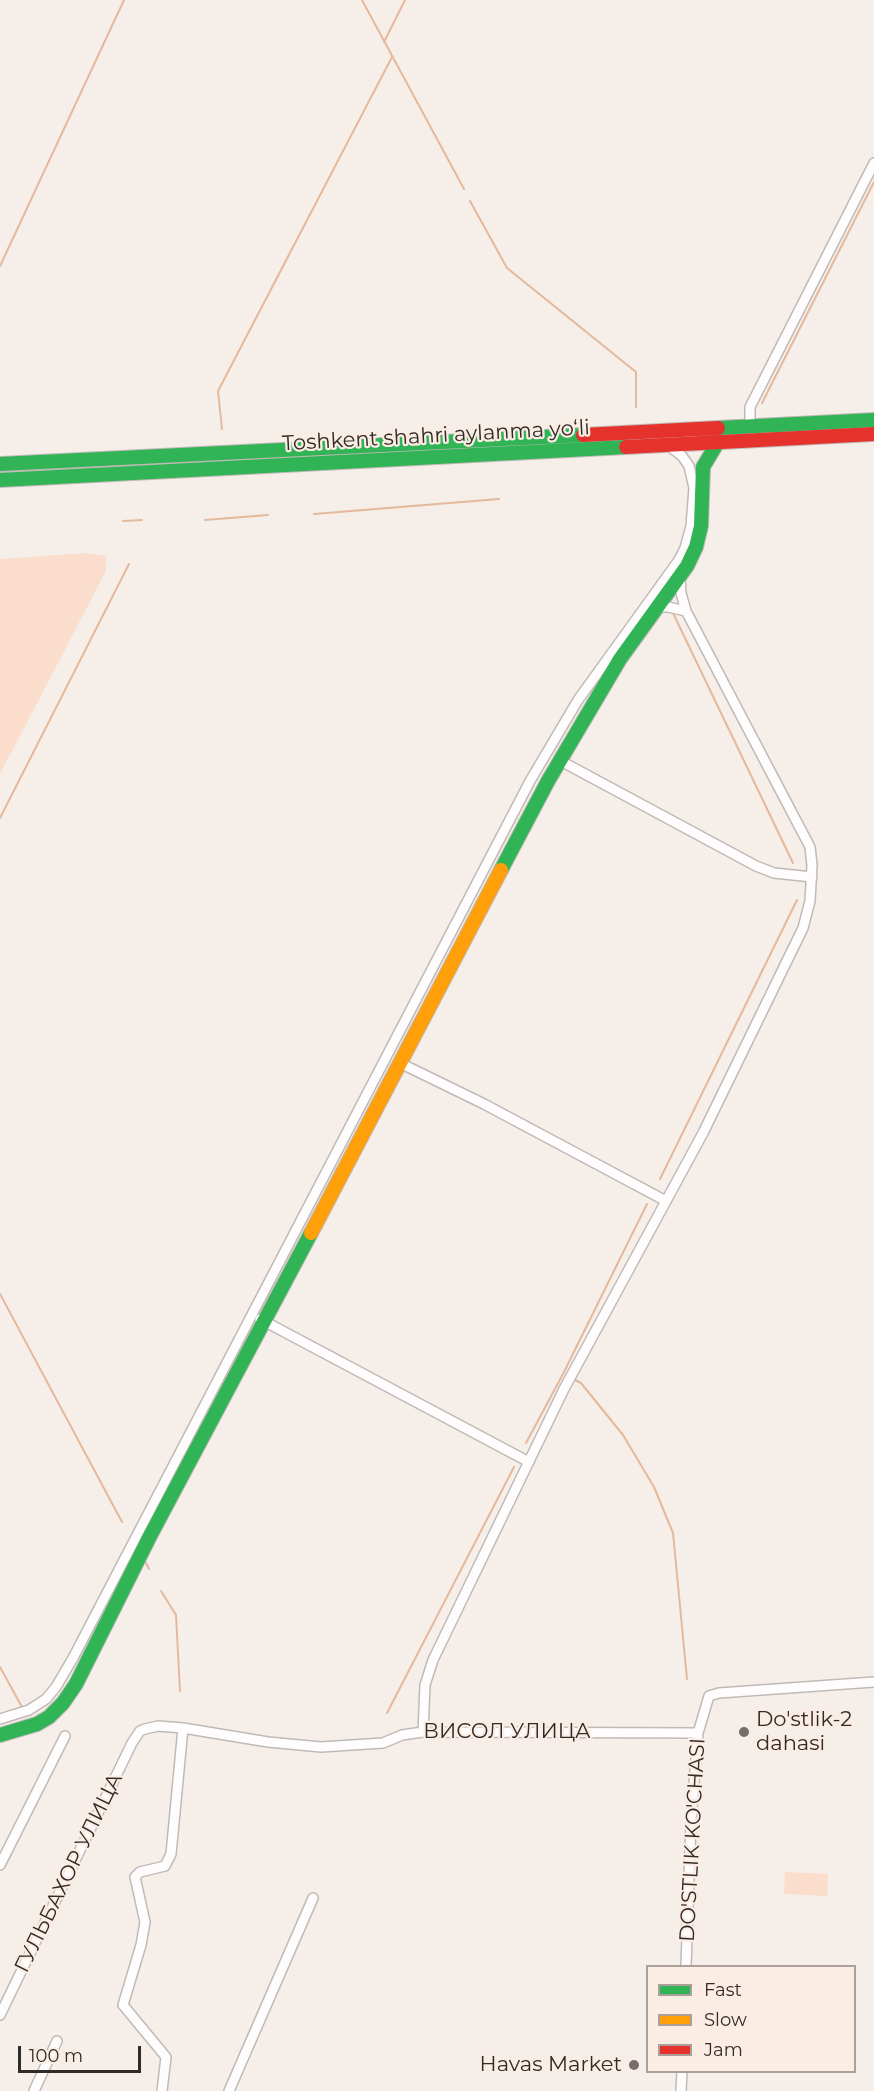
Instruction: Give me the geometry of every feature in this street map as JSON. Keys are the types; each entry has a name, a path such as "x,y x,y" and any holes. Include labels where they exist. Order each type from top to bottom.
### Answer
{"main road":[{"name":"Toshkent shahri aylanma yoʻli","path":"0,464 874,420"},
{"name":"Toshkent shahri aylanma yoʻli","path":"0,480 874,434"},
{"path":"407,442 404,451 408,459"},
{"path":"0,1735 37,1724 56,1711 69,1695 258,1318 400,1063 450,950 602,688 680,577 692,556 702,526 703,467 718,442"}],"street":[{"path":"750,427 750,407 874,163"},
{"path":"0,1719 29,1710 46,1699 56,1687 258,1318 450,950 549,747 578,700 673,571 685,548 694,506 693,479 686,461 667,445"},
{"path":"423,1732 425,1685 428,1673 570,1378 704,1133 803,928 810,901 812,877 810,847 686,611 680,577"},
{"path":"657,607 686,611"},
{"path":"560,760 756,866 774,873 812,877"},
{"path":"400,1063 494,1109 666,1201"},
{"path":"258,1318 529,1462"},
{"name":"DO'STLIK KO'CHASI","path":"686,1965 691,1821 698,1733 709,1696 718,1693 874,1682"},
{"path":"56,1687 69,1695"},
{"name":"ВИСОЛ УЛИЦА","path":"140,1731 158,1726 183,1728 268,1742 321,1747 383,1743 402,1735 423,1732 698,1733"},
{"path":"162,2091 166,2056 123,2005 141,1945 145,1922 135,1877 140,1872 165,1866 171,1854 183,1728"},
{"name":"ГУЛЬБАХОР УЛИЦА","path":"0,2015 132,1743 140,1731"},
{"path":"0,1864 65,1736"},
{"path":"229,2091 313,1898"},
{"path":"34,2091 57,2041"},
{"path":"681,2091 682,2073"}],"shaded area":[{"path":"86,553 106,556 106,571 0,774 0,559"},
{"path":"785,1872 828,1874 827,1896 784,1894"}],"waterway":[{"path":"0,266 124,0"},
{"path":"362,0 464,189"},
{"path":"384,42 405,0"},
{"path":"222,429 218,391 392,57"},
{"path":"762,403 874,182"},
{"path":"470,201 507,268 636,372 636,407"},
{"path":"314,514 499,499"},
{"path":"205,520 268,515"},
{"path":"123,521 142,520"},
{"path":"0,818 129,564"},
{"path":"673,613 793,863"},
{"path":"660,1179 797,900"},
{"path":"526,1443 563,1374 647,1204"},
{"path":"0,1294 122,1522"},
{"path":"573,1379 581,1383 623,1435 654,1487 673,1533 687,1679"},
{"path":"387,1713 514,1467"},
{"path":"144,1559 149,1569"},
{"path":"161,1591 176,1615 180,1691"},
{"path":"0,1667 23,1709"}],"traffic: fast":[{"path":"718,428 874,420"},
{"path":"0,464 583,435"},
{"path":"501,870 548,781 620,659 687,566 696,547 701,526 703,467 718,442"},
{"path":"0,480 626,447"},
{"path":"0,1735 37,1724 49,1717 63,1703 76,1684 150,1536 311,1233"}],"traffic: slow":[{"path":"311,1233 501,870"}],"traffic: jam":[{"path":"583,435 718,428"},
{"path":"626,447 874,434"}],"place":[{"name":"Do'stlik-2 dahasi","path":"744,1732"},
{"name":"Havas Market","path":"634,2065"}]}
